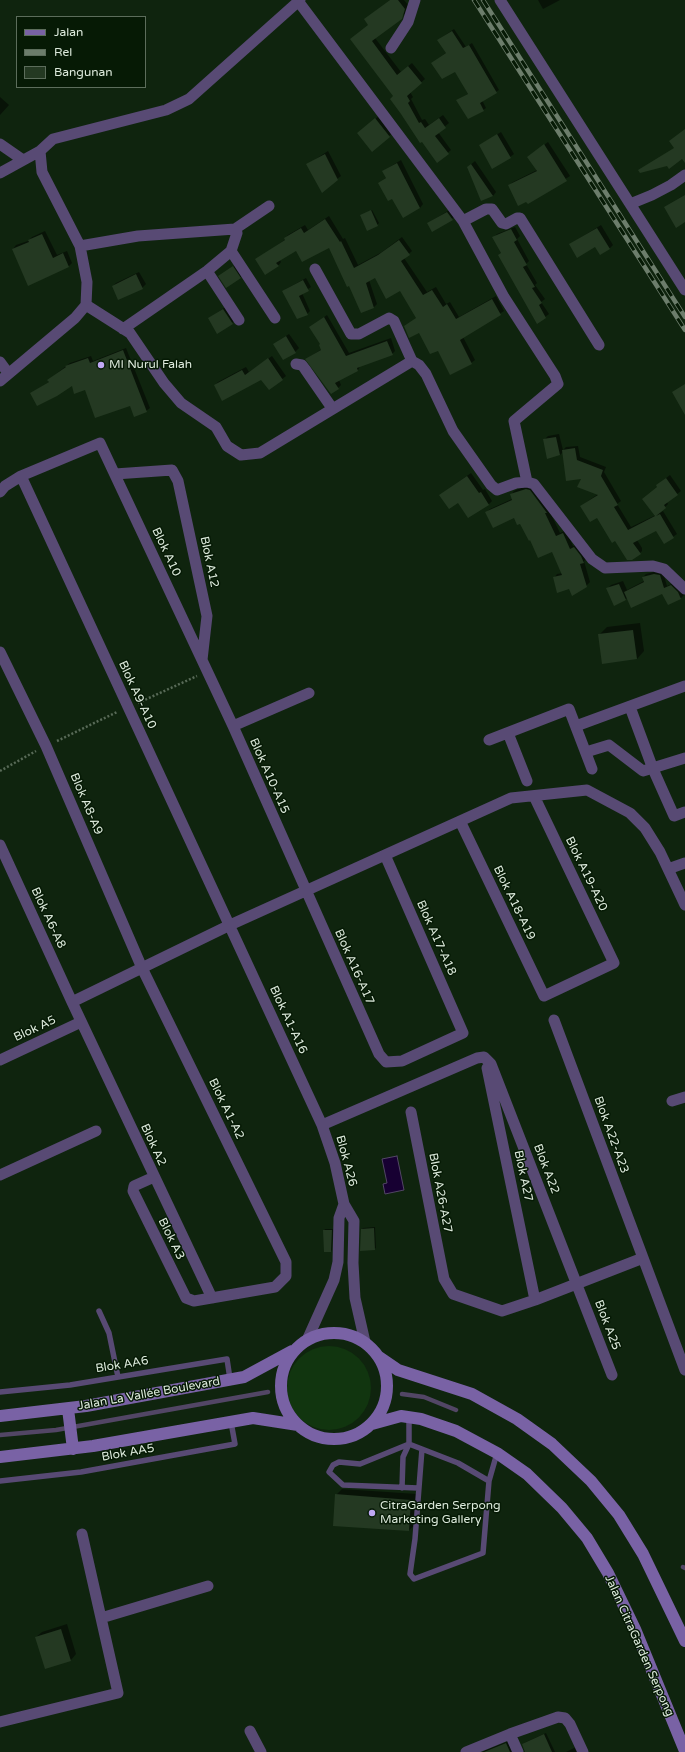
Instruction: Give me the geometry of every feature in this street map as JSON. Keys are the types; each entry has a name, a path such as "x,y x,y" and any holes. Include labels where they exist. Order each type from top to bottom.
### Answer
{"street":[{"path":"0,173 40,151 53,139 166,110 189,99 299,0 378,110 463,221 504,297 556,376 558,384 514,421 527,482"},
{"path":"391,48 408,22 415,0"},
{"path":"500,0 685,290"},
{"path":"0,144 23,160"},
{"path":"0,362 4,377 75,318 86,305 87,282 80,246 42,172 40,151"},
{"path":"630,204 665,189 685,175"},
{"path":"80,246 138,236 235,229 269,206"},
{"path":"463,221 486,209 492,209 502,223 506,224 520,218 599,345"},
{"path":"123,329 207,272 231,251 237,233 235,229"},
{"path":"231,251 275,318"},
{"path":"315,269 351,334 359,334 389,318 394,321 412,362 419,365 426,374 453,431 491,485 498,490 516,483 527,482 534,484 592,559 605,568 653,566 664,570 685,589"},
{"path":"207,272 239,320"},
{"path":"86,305 130,333 164,383 181,403 216,427 227,446 241,455 260,453 332,408 412,362"},
{"path":"296,364 302,365 332,408"},
{"name":"Blok A10","path":"21,476 100,443 207,672"},
{"name":"Blok A12","path":"115,474 172,470 178,480 207,616 202,661"},
{"path":"0,492 5,486 21,476"},
{"name":"Blok A9-A10","path":"21,476 230,925"},
{"name":"Blok A8-A9","path":"0,652 46,746 142,968"},
{"name":"Blok A10-A15","path":"207,672 233,726 306,891"},
{"path":"576,726 685,686"},
{"path":"233,726 309,693"},
{"path":"630,707 653,769 674,816 685,812"},
{"path":"488,740 569,709 592,769"},
{"path":"508,733 527,781"},
{"path":"586,752 609,745 643,772 685,758"},
{"path":"72,1002 230,925 511,798 587,790 630,814 645,828 668,869 685,905"},
{"name":"Blok A19-A20","path":"534,796 614,963 544,996"},
{"name":"Blok A18-A19","path":"460,820 544,996"},
{"name":"Blok A6-A8","path":"0,846 72,1002"},
{"name":"Blok A17-A18","path":"379,1054 386,1062 402,1061 463,1033 385,854"},
{"path":"668,869 685,863"},
{"name":"Blok A16-A17","path":"306,891 379,1054"},
{"name":"Blok A1-A16","path":"230,925 322,1125"},
{"name":"Blok A1-A2","path":"142,968 286,1262 286,1276 275,1287 212,1298"},
{"name":"Blok A2","path":"72,1002 212,1298"},
{"name":"Blok A22-A23","path":"554,1020 685,1370"},
{"name":"Blok A5","path":"0,1060 81,1022"},
{"path":"322,1125 477,1058 488,1061"},
{"name":"Blok A22","path":"488,1061 577,1284"},
{"name":"Blok A27","path":"488,1061 535,1300"},
{"path":"672,1101 685,1097"},
{"name":"Blok A26-A27","path":"411,1112 444,1279 453,1294 502,1311 535,1300"},
{"name":"Blok A26","path":"322,1125 335,1163 344,1204"},
{"path":"0,1176 96,1131"},
{"name":"Blok A3","path":"154,1177 134,1186 133,1191 186,1298 194,1301 212,1298"},
{"path":"308,1338 334,1280 338,1262 339,1218 344,1204"},
{"path":"344,1204 354,1221 353,1263 355,1298 366,1342"},
{"path":"535,1300 643,1258"},
{"path":"338,1262 353,1263"},
{"name":"Blok A25","path":"577,1284 612,1375"},
{"path":"379,1357 386,1374 387,1392 382,1410 372,1424 355,1435 335,1439 315,1436 298,1425 286,1409 280,1389 283,1369 292,1351 308,1338 327,1332 347,1333 366,1342 379,1357 398,1370 472,1394 517,1419 552,1444 591,1481 619,1514 643,1554 685,1642"},
{"name":"Jalan La Vallée Boulevard","path":"0,1416 68,1409 244,1377 292,1351"},
{"path":"68,1409 73,1449"},
{"name":"Jalan CitraGarden Serpong","path":"372,1424 401,1416 421,1419 456,1431 497,1453 527,1474 562,1508 587,1538 608,1573 680,1727 685,1751"},
{"path":"0,1456 73,1449 254,1418 298,1425"},
{"path":"0,1722 118,1693 82,1534"},
{"path":"100,1618 208,1586"},
{"path":"466,1752 558,1717 565,1718 570,1724 584,1752"},
{"path":"250,1731 261,1752"},
{"path":"510,1734 518,1752"}],"lane":[{"path":"99,1311 109,1333 118,1377"},
{"name":"Blok AA6","path":"0,1392 70,1385 227,1359 230,1380"},
{"path":"402,1488 403,1457 409,1444 408,1417"},
{"name":"Blok AA5","path":"0,1482 81,1472 236,1444 231,1422"},
{"path":"418,1488 343,1485 329,1472 333,1465 339,1462 360,1464 409,1444 458,1463 489,1481"},
{"path":"422,1449 415,1539 410,1574 414,1578 483,1553 489,1481 497,1453"}],"path":[{"path":"0,771 46,746 207,672"}],"green space":[{"path":"329,1346 345,1349 359,1358 368,1372 371,1388 368,1404 359,1418 345,1427 329,1430 313,1427 299,1418 290,1404 287,1388 290,1372 299,1358 313,1349"}],"shaded area":[{"path":"397,1156 404,1190 385,1194 383,1184 387,1183 382,1159"}],"building":[{"path":"390,0 398,0 405,9 402,19 372,41 397,75 408,66 422,83 407,96 410,101 408,103 419,123 421,122 425,128 439,118 446,128 435,136 449,154 437,163 422,142 420,143 390,99 393,96 350,39 368,25 364,19"},
{"path":"452,31 463,48 469,45 497,93 480,103 484,111 468,119 456,100 468,94 455,72 442,79 431,63 446,53 437,40"},
{"path":"375,118 390,137 372,152 357,133"},
{"path":"685,129 685,163 682,159 669,169 667,166 640,173 638,170 674,148 669,141"},
{"path":"497,134 511,158 492,169 479,145"},
{"path":"544,144 567,181 528,204 526,202 518,206 508,185 537,171 527,157"},
{"path":"325,154 338,180 322,193 306,164"},
{"path":"397,163 420,208 403,218 392,199 388,201 378,183 386,178 382,171"},
{"path":"471,164 493,196 481,201 467,167"},
{"path":"685,195 685,222 676,228 664,207"},
{"path":"371,210 378,226 367,231 360,215"},
{"path":"447,212 453,220 432,232 427,223"},
{"path":"325,219 340,242 341,241 354,268 378,255 399,240 410,255 401,261 423,295 432,290 443,307 447,304 456,319 492,299 501,315 460,340 472,364 450,375 438,351 430,354 419,333 409,338 404,326 416,318 400,291 386,299 375,278 366,283 374,308 361,313 329,248 302,262 296,251 276,263 279,266 265,275 255,259 285,240 284,238 301,228 304,233"},
{"path":"597,228 610,249 600,255 595,247 577,258 569,244"},
{"path":"511,229 517,240 514,242 527,265 523,267 535,287 532,288 542,303 539,305 546,318 537,324 498,255 501,253 492,237"},
{"path":"42,234 53,258 63,253 69,267 28,286 12,249 29,242 28,240"},
{"path":"233,266 241,278 226,288 218,276"},
{"path":"136,274 143,289 118,300 112,286"},
{"path":"303,280 309,291 299,296 308,315 297,319 282,291"},
{"path":"223,309 233,324 217,334 208,318"},
{"path":"324,317 346,356 387,341 393,355 357,368 358,371 335,383 339,389 331,394 305,359 321,350 320,344 309,327"},
{"path":"286,336 296,353 283,360 273,344"},
{"path":"123,350 147,412 134,417 130,406 95,418 85,390 74,394 72,386 57,396 37,406 30,393 49,382 47,380 66,367 65,366 88,358 90,363"},
{"path":"268,358 283,380 269,390 261,380 222,401 214,385 242,370 245,375"},
{"path":"685,384 685,415 672,392"},
{"path":"556,437 560,455 547,459 543,439"},
{"path":"575,448 577,460 603,470 601,476 618,505 614,507 628,530 655,516 642,499 657,487 656,485 666,478 678,495 664,505 666,508 656,516 660,514 674,538 664,544 656,531 633,543 641,554 632,560 627,560 615,541 612,543 597,518 590,522 580,506 598,495 577,487 581,479 566,481 562,450"},
{"path":"467,476 479,493 481,492 489,505 468,518 458,503 449,509 439,495"},
{"path":"526,489 530,490 547,513 545,513 556,536 563,533 570,549 574,547 581,556 584,563 580,564 587,587 572,596 569,589 557,593 553,577 562,575 552,552 538,558 530,540 529,541 520,524 517,525 514,518 493,528 485,512 512,500 510,494"},
{"path":"654,574 660,575 664,588 671,585 678,592 681,599 668,605 662,594 631,608 624,592 644,582 642,577"},
{"path":"619,584 626,600 614,606 606,588"},
{"path":"633,630 637,659 602,664 598,634"},
{"path":"374,1228 375,1250 360,1251 361,1229"},
{"path":"323,1230 332,1230 331,1252 324,1252"},
{"name":"CitraGarden Serpong Marketing Gallery","path":"335,1494 411,1500 409,1531 333,1526"},
{"path":"61,1629 71,1661 45,1669 35,1637"},
{"path":"544,1734 552,1752 525,1752 522,1744"},
{"path":"506,1743 510,1752 484,1752"}],"waterway":[{"path":"0,1435 56,1430 268,1392"},
{"path":"402,1394 424,1397 456,1410"}],"railway":[{"path":"474,0 685,330"},
{"path":"483,0 685,317"}],"place":[{"name":"MI Nurul Falah","path":"101,365"},
{"name":"CitraGarden Serpong Marketing Gallery","path":"372,1513"}]}
